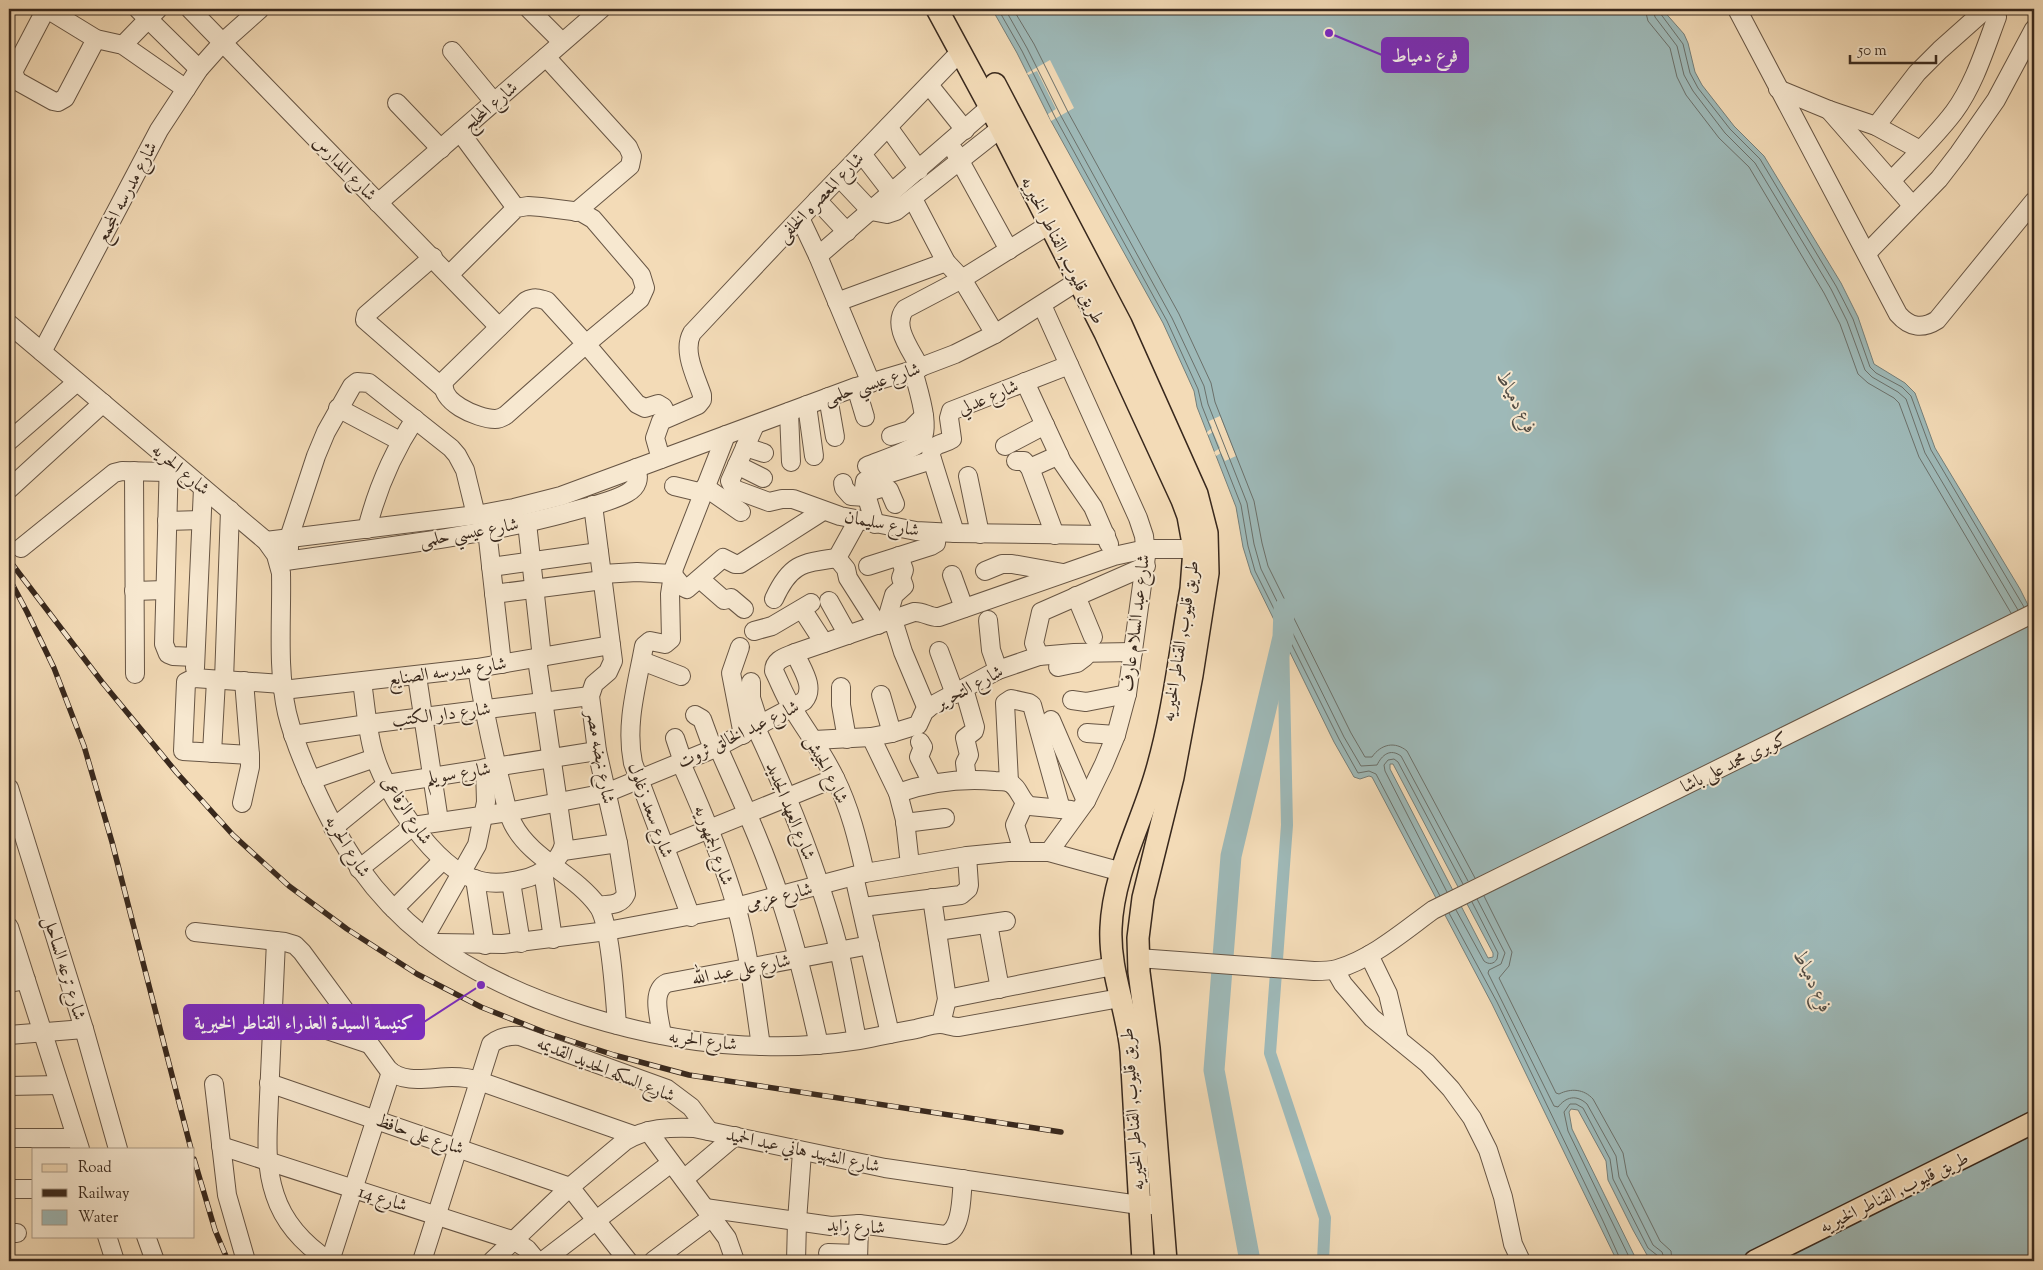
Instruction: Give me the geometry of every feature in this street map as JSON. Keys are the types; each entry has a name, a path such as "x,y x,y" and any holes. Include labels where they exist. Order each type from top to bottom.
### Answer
{"main road":[{"name":"طريق قليوب, القناطر الخيريه","path":"938,9 1050,224 1121,324 1197,494 1207,533 1206,593 1177,758 1142,898 1139,924 1138,958 1149,1048 1161,1205 1162,1255"},
{"name":"طريق قليوب, القناطر الخيريه","path":"954,9 1086,276 1182,500 1192,532 1194,549 1191,589 1163,744 1155,776 1122,872 1112,909 1111,938 1113,966 1127,1024 1131,1051 1143,1261"},
{"name":"طريق قليوب, القناطر الخيريه","path":"1755,1261 2034,1122"}],"street":[{"path":"96,39 62,100 53,101 17,81 14,70 46,9 96,39 123,45 186,90"},
{"name":"شارع المدارس","path":"190,9 500,327"},
{"name":"شارع مدرسه المجمع","path":"42,352 159,130 199,69 223,42 260,9"},
{"path":"529,9 562,42"},
{"name":"شارع المحلج","path":"378,203 601,9"},
{"path":"1737,9 1898,314 1904,321 1912,326 1921,327 1930,325 1937,320 2034,201"},
{"path":"1876,126 1917,73 1986,9"},
{"path":"1891,181 1954,112 1970,84 1997,17 1996,11 1992,9"},
{"path":"123,45 148,12 199,69"},
{"path":"1867,253 1939,179 1990,108 2034,29"},
{"name":"شارع المعصره الخلفى","path":"668,417 698,405 702,400 688,349 688,340 692,333 961,51"},
{"path":"452,52 494,102"},
{"path":"546,57 628,147 632,156 630,166 576,212"},
{"path":"929,85 965,130"},
{"path":"1778,89 1829,110 1876,126 1920,150"},
{"path":"397,103 441,149"},
{"path":"818,256 990,107"},
{"path":"1829,110 1912,205"},
{"path":"888,127 919,170"},
{"path":"840,177 871,212 888,214 896,211 913,199 1001,128"},
{"path":"460,132 516,208"},
{"path":"950,143 1009,250"},
{"path":"862,154 892,193"},
{"path":"913,199 946,262 962,279 995,334"},
{"path":"817,200 847,232"},
{"path":"433,257 366,315 365,320 443,388 445,393 459,407 489,418 501,418 506,415 640,299 645,288 641,275 593,219 581,212 541,206 516,208 450,274"},
{"path":"800,218 837,302 863,385 865,417"},
{"path":"876,524 864,488 865,481 917,444 924,436 926,430 917,369 899,324 901,314 905,309 962,279 1050,224"},
{"path":"837,302 946,262"},
{"name":"شارع عيسي حلمى","path":"266,541 476,515 514,508 560,496 807,405 863,385 917,369 955,354 995,334 1086,276"},
{"path":"443,388 445,380 526,301 532,298 539,298 547,301 637,404 645,408 658,404 663,407 668,417 661,421 655,438 661,459"},
{"name":"شارع عبد السلام عارف","path":"1042,305 1138,518 1146,557 1126,694 1116,735 1083,806 1049,852"},
{"name":"شارع الحريه","path":"9,324 103,403 168,465 230,510 286,561 281,573 282,687 293,735 332,828 360,869 394,909 430,940 464,963 522,992 568,1010 618,1025 662,1036 761,1046 819,1045 857,1040 941,1024 959,1027 1120,998"},
{"name":"شارع عدلي","path":"932,460 931,451 933,448 952,439 949,418 953,409 1069,365"},
{"path":"9,441 77,382"},
{"path":"286,561 290,550 289,538 316,456 338,408 352,386 357,382 369,383 451,448 465,470 476,515"},
{"path":"1025,382 1059,455 1093,507 1114,556"},
{"path":"828,398 835,437"},
{"path":"9,489 103,403"},
{"path":"807,405 814,456"},
{"path":"338,408 400,442"},
{"path":"789,412 791,462"},
{"path":"891,436 910,430 924,416"},
{"path":"367,529 380,484 400,442 415,419"},
{"name":"شارع سليمان","path":"755,425 730,481 734,489 769,502 788,498 823,511 858,520 937,533 1106,535"},
{"path":"1005,446 1045,425"},
{"name":"شارع سعد زغلول","path":"691,917 633,763 629,747 629,730 644,646 648,642 665,644 671,639 670,594 672,574 726,435"},
{"path":"746,447 764,453"},
{"path":"1055,535 1023,465 1059,455"},
{"path":"888,464 932,460 955,534"},
{"path":"21,548 110,475 118,472 168,465 165,650 173,656 195,657"},
{"path":"737,465 763,478"},
{"name":"شارع عيسي حلمى","path":"286,561 527,523 593,505 628,493 638,483 639,476 636,468"},
{"path":"134,471 135,674"},
{"path":"968,476 980,534"},
{"path":"843,483 844,488 851,496 866,495 885,487 889,490 895,504"},
{"path":"674,486 704,490 741,512"},
{"path":"202,488 194,678 190,679 185,686 183,751 250,755"},
{"name":"شارع نهضه مصر","path":"593,505 613,661 612,667 594,684 590,696 597,751 618,843 626,894 621,902 617,904 598,906"},
{"path":"212,752 220,680 230,510"},
{"path":"494,594 637,572 672,574 685,588 689,588 723,558 735,564 740,564 823,511"},
{"path":"167,521 201,520"},
{"path":"837,558 858,520"},
{"path":"527,523 544,701 564,844 553,862 552,939"},
{"path":"487,530 502,664"},
{"path":"868,566 934,545 938,539 937,533"},
{"path":"795,653 919,612 939,617 1114,556 1146,557 1194,549"},
{"path":"491,567 599,552"},
{"path":"886,622 894,595 912,585 901,578 904,570 899,556"},
{"path":"1038,656 1034,643 1041,612 1076,596 1146,557"},
{"path":"774,600 781,584 805,562 837,558"},
{"path":"837,558 846,569 848,578 886,622 903,652 927,709"},
{"path":"986,571 1002,564 1012,564 1065,573"},
{"path":"952,575 964,608"},
{"path":"700,579 724,600 731,598 744,609"},
{"path":"134,590 165,590"},
{"path":"1058,667 1077,663 1091,646 1076,596"},
{"path":"829,601 848,635"},
{"path":"754,631 772,626 807,606 824,643"},
{"name":"كوبرى محمد على باشا","path":"1334,970 1369,955 1433,910 2034,613"},
{"path":"988,620 991,650 998,670"},
{"name":"شارع مدرسه الصنايع","path":"194,678 244,681 282,687 362,682 477,668 611,645"},
{"name":"شارع التحرير","path":"814,740 872,737 918,725 927,709 998,670 1038,656 1074,653 1091,646 1133,652"},
{"path":"740,647 724,669 753,730"},
{"path":"938,651 960,692 975,727 965,738 969,755 966,763 967,780"},
{"name":"شارع الجيش","path":"795,653 778,660 774,671 792,708 814,740 835,778 858,841 862,907 890,1034"},
{"name":"شارع عبد الخالق ثروت","path":"413,826 508,812 606,793 716,748 753,730 804,701 810,691 809,685 795,653"},
{"path":"642,661 681,676"},
{"path":"477,668 491,767 513,824 528,844 553,862 598,906 602,913 607,931 618,1025"},
{"path":"416,676 439,821"},
{"path":"242,803 250,767 244,681"},
{"name":"شارع الرفاعى","path":"362,682 375,758 387,784 413,826 427,844 444,860 468,877"},
{"path":"751,682 753,730"},
{"path":"841,687 841,705 847,739"},
{"path":"1072,700 1086,702 1126,694"},
{"path":"881,695 892,733"},
{"name":"شارع دار الكتب","path":"293,735 590,696"},
{"path":"1009,782 1005,703 1011,699 1032,705 1061,809"},
{"path":"695,715 702,719 748,815 780,896 799,958 819,1045"},
{"path":"898,793 932,783 967,780 1009,782 1017,788 1024,803 1030,806 1061,809 1083,806 1051,720"},
{"name":"شارع العهد الجديد","path":"753,730 788,799 820,886 839,950 857,1040"},
{"path":"1087,733 1116,735"},
{"path":"872,737 898,793 905,823 910,865"},
{"name":"شارع الجمهوريه","path":"675,738 682,763 711,830 736,907 750,968 761,1046"},
{"path":"920,742 923,747 919,757 932,783"},
{"name":"شارع سويلم","path":"332,828 387,784 597,751"},
{"path":"311,780 375,758"},
{"path":"430,940 468,877 485,815 491,767"},
{"path":"665,847 788,799 835,778"},
{"name":"شارع ترعه الساحل","path":"9,788 14,822 84,1029 118,1148"},
{"path":"1023,851 1015,825 1024,803"},
{"path":"905,823 944,818"},
{"path":"360,869 413,826"},
{"path":"468,877 493,883 511,882 528,878 553,862 618,843"},
{"name":"شارع عزمى","path":"430,940 485,945 521,943 607,931 691,917 859,875 966,856 1023,851 1049,852 1122,872"},
{"path":"862,907 961,895 968,889 966,856"},
{"path":"394,909 444,860"},
{"path":"468,877 485,945"},
{"path":"511,882 521,943"},
{"path":"932,898 947,999 941,1024"},
{"path":"937,931 1006,921"},
{"path":"988,924 1000,989"},
{"path":"9,928 17,982 42,1032 78,1143 9,1138"},
{"path":"195,932 290,943 299,948 391,1072 402,1078 452,1077 479,1080 640,1133 671,1163 684,1179 727,1238 735,1261"},
{"path":"276,941 267,1160 270,1178 275,1197 284,1214 304,1241 330,1261 391,1072"},
{"name":"شارع على عبد الله","path":"662,1036 657,995 662,986 870,945"},
{"path":"1369,955 1388,994 1399,1040"},
{"path":"1138,958 1314,971 1334,970 1343,984 1372,1018 1427,1063 1451,1089 1472,1118 1488,1150 1503,1196 1511,1253 1521,1261"},
{"path":"947,999 1113,966"},
{"path":"273,1012 370,1044"},
{"path":"9,1035 84,1029"},
{"name":"شارع السكه الحديد القديمه","path":"479,1080 491,1044 504,1036 520,1036 667,1089 691,1106 709,1131"},
{"path":"422,1261 479,1080"},
{"name":"شارع على حافظ","path":"269,1083 570,1187"},
{"path":"214,1084 229,1203 246,1261"},
{"path":"9,1086 59,1085"},
{"name":"شارع الشهيد هاني عبد الحميد","path":"640,1133 679,1127 709,1131 885,1168 1139,1205 1161,1205"},
{"path":"492,1261 570,1187 640,1133"},
{"path":"684,1179 735,1136"},
{"name":"شارع 14","path":"221,1146 515,1241 527,1249 537,1261"},
{"path":"796,1261 796,1221 802,1152"},
{"path":"543,1261 671,1163"},
{"name":"شارع زايد","path":"708,1213 831,1226 859,1224 941,1234 950,1233 954,1231 958,1222 963,1179"},
{"path":"570,1187 628,1261"},
{"path":"9,1189 32,1189"},
{"path":"653,1261 708,1213"},
{"path":"828,1253 858,1258 859,1224"},
{"path":"108,1238 115,1261"},
{"path":"147,1238 155,1261"}],"water":[{"path":"992,9 1662,9 1684,34 1695,72 1702,85 1734,126 1764,156 1841,283 1858,317 1874,364 1905,383 1915,393 1935,448 2020,589 2034,617 2034,1261 1655,1261 1647,1255 1633,1230 1608,1180 1606,1161 1578,1110 1571,1109 1569,1112 1572,1129 1637,1261 1617,1261 1492,1004 1372,777 1360,779 1354,777 1334,742 1251,573 1243,547 1236,507 1197,407 1194,391 1163,323 1051,121 1017,53","holes":["1390,764 1393,764 1493,953 1493,957 1488,958 1390,769"]}],"pier":[{"path":"1050,60 1074,108 1051,121 1048,114 1056,109 1037,71 1028,75 1027,73"},
{"path":"1220,416 1236,456 1225,461 1221,453 1216,456 1214,452 1220,448 1213,432 1208,435 1207,432 1212,428 1209,421"}],"waterway":[{"path":"1250,1261 1214,1070 1231,856 1283,637 1284,609"},
{"path":"1283,637 1287,825 1270,1053 1325,1218 1323,1261"}],"railway":[{"path":"9,560 102,682 177,773 233,835 289,886 347,929 417,974 481,1007 544,1032 614,1055 689,1075 1061,1132"},
{"path":"9,578 54,668 84,746 112,842 191,1148"},
{"path":"195,1162 215,1230 228,1261"}],"place":[{"name":"فرع دمياط","path":"1329,33"},
{"name":"كنيسة السيدة العذراء القناطر الخيرية","path":"481,985"}]}
